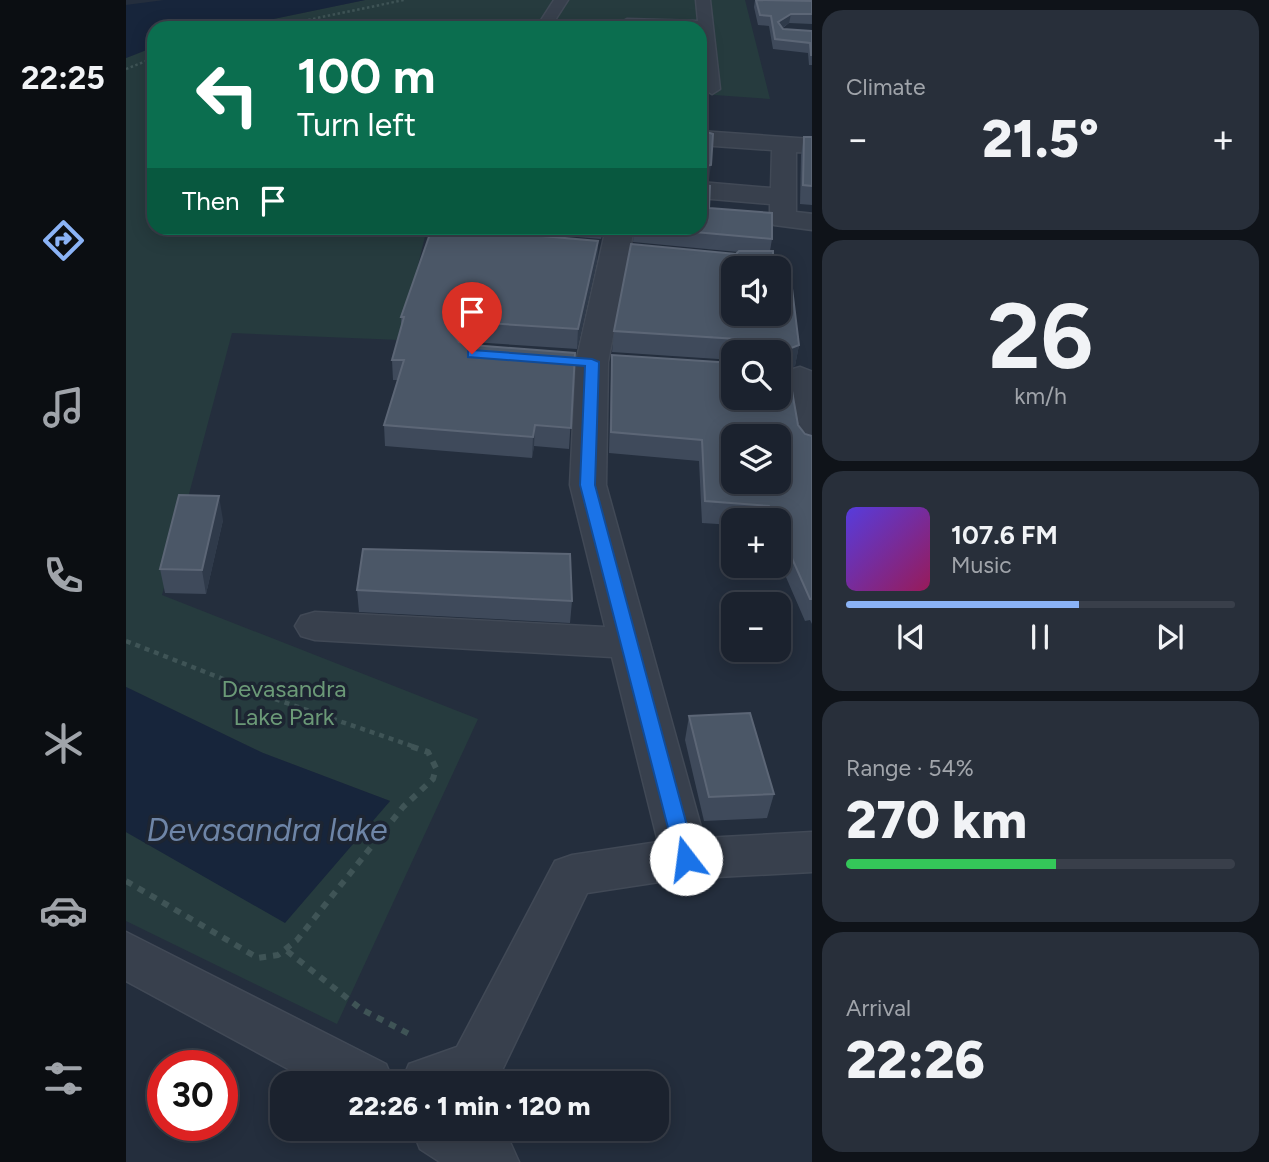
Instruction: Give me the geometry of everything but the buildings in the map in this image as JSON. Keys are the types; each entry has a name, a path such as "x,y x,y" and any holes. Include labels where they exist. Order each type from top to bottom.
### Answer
{"street":[{"path":"707,138 812,146"},
{"path":"784,144 783,219 812,222"},
{"path":"707,191 784,197"},
{"path":"616,245 592,362 588,485 686,859"},
{"path":"797,377 812,446"},
{"path":"315,626 629,643"},
{"path":"465,1062 519,981 572,874 686,859 812,852"},
{"path":"126,955 344,1071"},
{"path":"458,1141 490,1162"}],"lane":[{"path":"548,21 561,0"},
{"path":"702,0 704,21"},
{"path":"707,44 712,89"}],"path":[{"path":"303,21 404,0"},
{"path":"126,69 147,61"},
{"path":"126,641 269,697 428,752 436,768 433,779 403,807 302,935 288,951 271,959 258,958 126,881"},
{"path":"288,951 361,1009 465,1062"}],"green space":[{"path":"365,0 745,0 770,99 707,94 707,21 264,21"},
{"name":"Devasandra Lake Park","path":"147,50 147,235 425,235 400,340 232,333 162,595 478,719 337,1024 126,921 126,832 285,922 390,801 263,753 126,687 126,58"}],"water":[{"path":"164,0 365,0 264,21 147,21 147,50 126,58 126,5"},
{"name":"Devasandra lake","path":"126,687 263,753 390,801 285,923 126,832"}],"route":[{"path":"472,354 592,362 588,485 686,859"}]}
